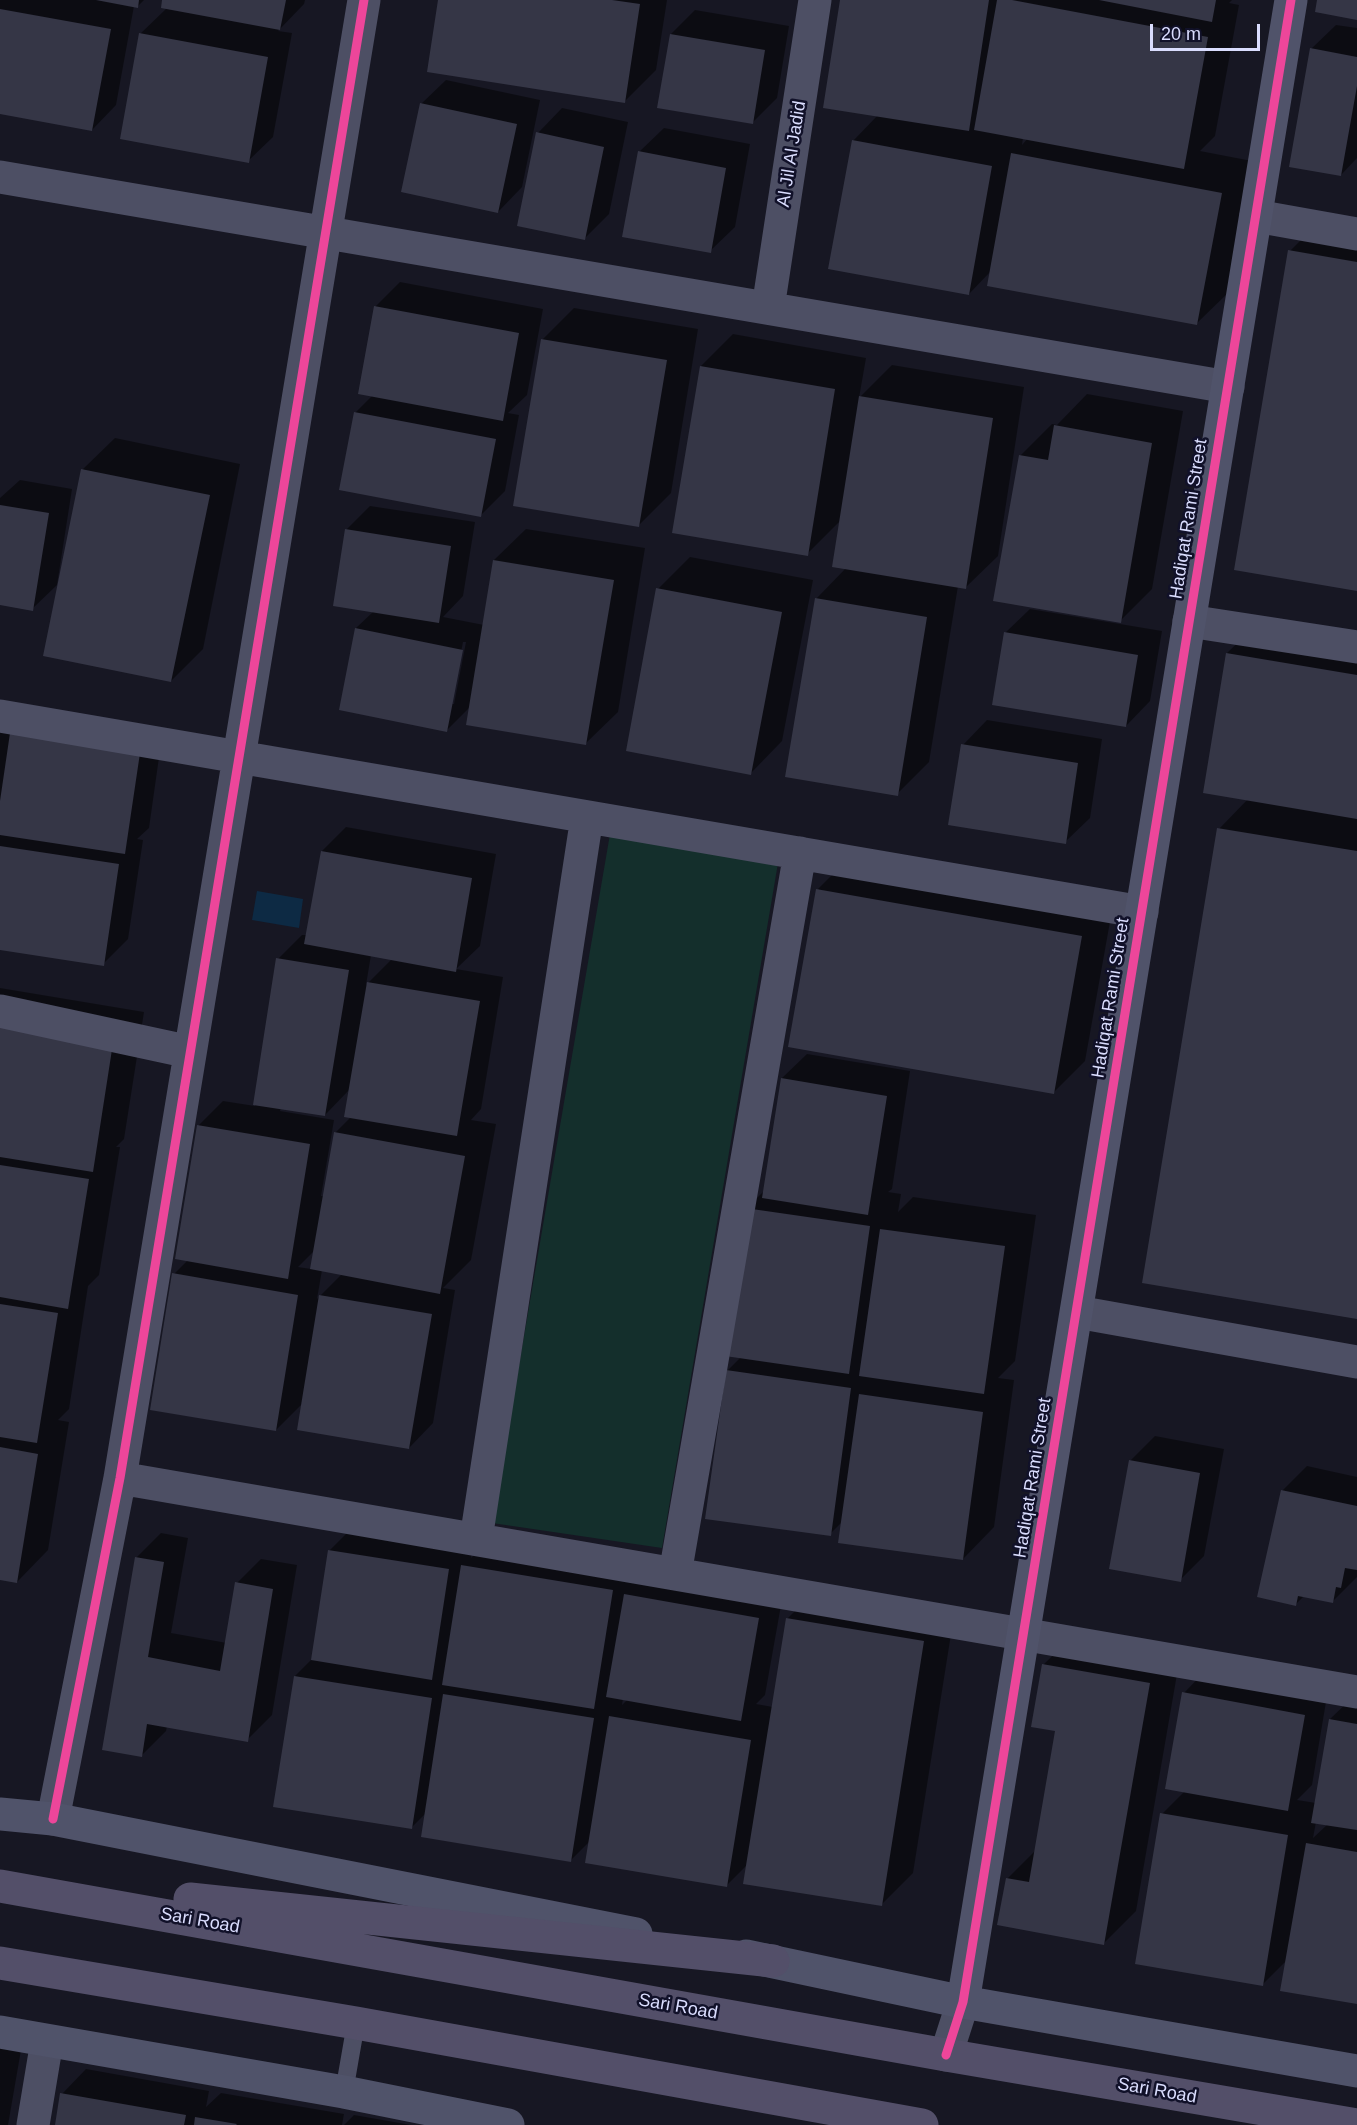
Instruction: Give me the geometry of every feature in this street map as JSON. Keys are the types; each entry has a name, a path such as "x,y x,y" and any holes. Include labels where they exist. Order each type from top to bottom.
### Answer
{"main road":[{"path":"0,1879 773,1961"},
{"name":"Sari Road","path":"0,1886 946,2055 1357,2125"},
{"path":"0,1963 356,2023 922,2125"}],"street":[{"path":"53,1819 120,1478 364,0"},
{"name":"Al Jil Al Jadid","path":"768,308 816,0"},
{"name":"Hadiqat Rami Street","path":"963,2002 1291,0"},
{"path":"0,177 1228,387"},
{"path":"1256,216 1357,234"},
{"path":"1189,621 1357,648"},
{"path":"0,716 1142,912"},
{"path":"476,1539 587,817"},
{"path":"675,1574 800,853"},
{"path":"0,1011 190,1052"},
{"path":"1077,1312 1357,1362"},
{"path":"120,1478 1357,1692"},
{"path":"0,1814 53,1819 773,1961 963,2002 1357,2071"},
{"path":"946,2055 963,2002"},
{"path":"0,2032 344,2092 508,2125"},
{"path":"33,2125 47,2041"}],"lane":[{"path":"344,2092 356,2023"}],"green space":[{"path":"610,834 778,863 662,1548 492,1523"}],"water":[{"path":"257,891 303,899 299,928 252,920"}],"building":[{"path":"96,0 139,0 138,8"},
{"path":"162,0 286,0 280,30 161,8"},
{"path":"438,0 612,0 640,4 625,103 427,72"},
{"path":"840,0 989,0 969,131 823,108"},
{"path":"997,0 1012,0 1208,37 1184,169 974,130"},
{"path":"1099,0 1216,0 1212,22"},
{"path":"1317,0 1357,0 1357,20 1315,12"},
{"path":"0,9 111,29 92,131 0,114"},
{"path":"139,33 268,57 249,163 120,139"},
{"path":"670,34 765,50 753,124 657,108"},
{"path":"1310,48 1357,57 1357,86 1341,176 1289,167"},
{"path":"420,103 517,124 498,213 401,192"},
{"path":"536,132 604,147 585,240 517,226"},
{"path":"852,140 992,166 969,295 828,269"},
{"path":"638,151 726,168 711,253 622,237"},
{"path":"1011,153 1222,193 1197,325 987,286"},
{"path":"1288,250 1357,262 1357,591 1234,570"},
{"path":"374,306 519,333 503,421 358,394"},
{"path":"541,339 667,360 639,527 513,506"},
{"path":"700,366 835,389 808,556 672,533"},
{"path":"859,396 993,418 966,589 832,567"},
{"path":"354,412 496,439 481,517 339,490"},
{"path":"1054,425 1152,443 1121,623 993,601 1019,455 1048,460"},
{"path":"81,469 210,495 171,682 43,656"},
{"path":"0,505 49,513 33,611 0,605"},
{"path":"345,529 451,546 439,623 333,606"},
{"path":"493,560 614,580 586,745 466,725"},
{"path":"656,588 782,612 751,775 626,751"},
{"path":"815,598 927,617 898,796 785,777"},
{"path":"355,628 463,650 447,732 339,710"},
{"path":"1004,632 1138,655 1126,727 992,705"},
{"path":"1226,653 1357,675 1357,819 1203,793"},
{"path":"10,733 140,753 125,854 0,835 0,801"},
{"path":"961,744 1078,763 1066,844 948,825"},
{"path":"1217,828 1357,851 1357,1319 1142,1283"},
{"path":"0,846 119,864 104,966 0,950"},
{"path":"321,851 472,878 456,972 304,944"},
{"path":"816,889 1082,936 1054,1094 788,1047"},
{"path":"276,958 349,970 325,1116 253,1105"},
{"path":"367,982 480,1001 457,1136 344,1117"},
{"path":"0,1025 113,1043 93,1172 0,1157"},
{"path":"781,1078 887,1096 868,1215 762,1198"},
{"path":"197,1125 310,1144 288,1279 175,1259"},
{"path":"334,1132 465,1156 440,1294 310,1269"},
{"path":"0,1165 89,1179 68,1309 0,1297"},
{"path":"745,1208 870,1226 849,1374 725,1356"},
{"path":"880,1229 1005,1246 984,1394 859,1376"},
{"path":"172,1273 298,1295 276,1431 150,1410"},
{"path":"319,1295 432,1314 409,1449 297,1430"},
{"path":"0,1304 58,1313 37,1443 0,1437"},
{"path":"726,1370 851,1388 831,1536 705,1519"},
{"path":"859,1394 983,1412 963,1560 838,1543"},
{"path":"0,1447 38,1454 17,1583 0,1580"},
{"path":"1129,1460 1200,1473 1181,1582 1109,1569"},
{"path":"1281,1490 1357,1506 1357,1570 1345,1568 1341,1588 1336,1587 1333,1603 1298,1596 1296,1606 1257,1597"},
{"path":"328,1550 449,1569 432,1680 311,1660"},
{"path":"135,1557 164,1562 148,1657 220,1671 235,1582 273,1589 248,1742 147,1724 142,1757 102,1750"},
{"path":"461,1565 613,1590 594,1709 442,1685"},
{"path":"624,1594 759,1618 741,1721 606,1697"},
{"path":"786,1618 924,1641 882,1906 743,1884"},
{"path":"1042,1664 1150,1683 1104,1945 997,1925 1006,1878 1029,1882 1055,1731 1031,1727"},
{"path":"294,1676 432,1698 412,1829 273,1807"},
{"path":"1182,1692 1305,1715 1288,1811 1165,1789"},
{"path":"443,1694 594,1718 571,1862 421,1837"},
{"path":"609,1716 751,1740 727,1887 585,1863"},
{"path":"1329,1719 1357,1724 1357,1830 1311,1823"},
{"path":"1160,1813 1288,1835 1263,1986 1135,1964"},
{"path":"1306,1843 1357,1852 1357,2004 1280,1991"},
{"path":"60,2093 186,2115 184,2125 55,2125"},
{"path":"195,2117 237,2124 194,2125"}],"cycle path":[{"path":"53,1819 120,1478 364,0"},
{"path":"946,2055 963,2002 1291,0"}]}
